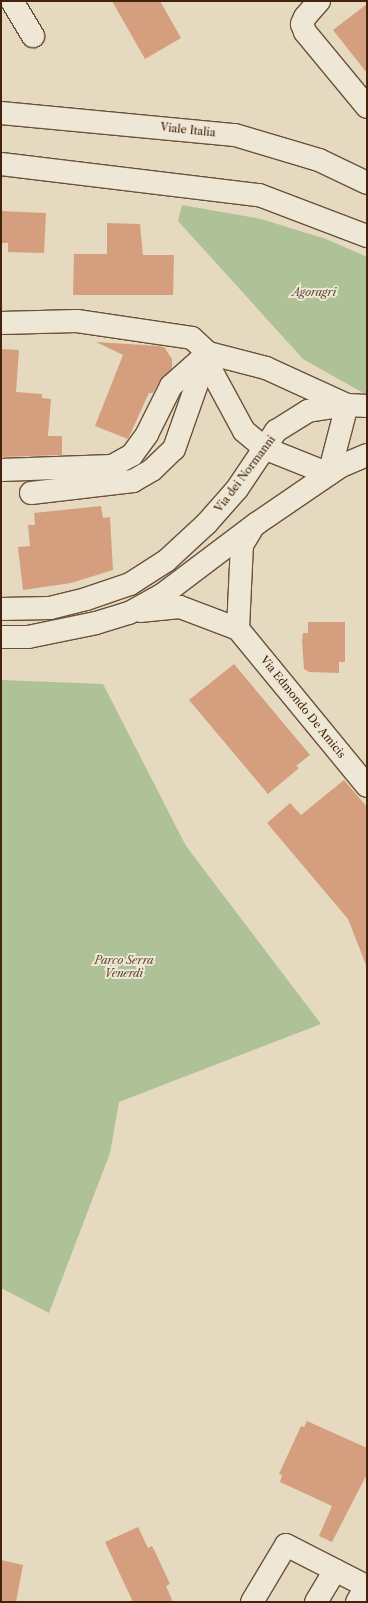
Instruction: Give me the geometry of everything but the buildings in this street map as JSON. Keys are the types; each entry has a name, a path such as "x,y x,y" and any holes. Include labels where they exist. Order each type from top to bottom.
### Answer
{"street":[{"path":"12,1 33,36"},
{"path":"319,1 305,16 302,24 305,32 367,107"},
{"name":"Viale Italia","path":"1,113 235,136 319,160 367,183"},
{"path":"1,164 259,195 367,236"},
{"path":"1,323 78,322 192,338 208,353 266,368 357,406 329,474"},
{"path":"208,353 212,372 244,431 264,448 329,474"},
{"path":"1,470 112,466 132,455 171,386 208,353"},
{"path":"31,493 133,481 152,470 174,448 208,353"},
{"name":"Via dei Normanni","path":"1,609 50,608 86,600 130,584 166,561 207,524 237,489 276,432 308,412 357,406"},
{"path":"1,637 28,637 96,624 129,613 162,595 256,524 329,474 367,455"},
{"path":"129,613 180,607 238,629 242,545 256,524"},
{"name":"Via Edmondo De Amicis","path":"238,629 367,786"},
{"path":"252,1602 286,1545 335,1570 363,1594"},
{"path":"316,1602 335,1570"}],"green space":[{"name":"Agoragri","path":"182,205 261,219 326,239 367,257 367,395 303,359 178,221"},
{"name":"Parco Serra Venerdì","path":"1,680 103,684 186,846 321,1024 119,1102 110,1153 49,1313 1,1288"}]}
